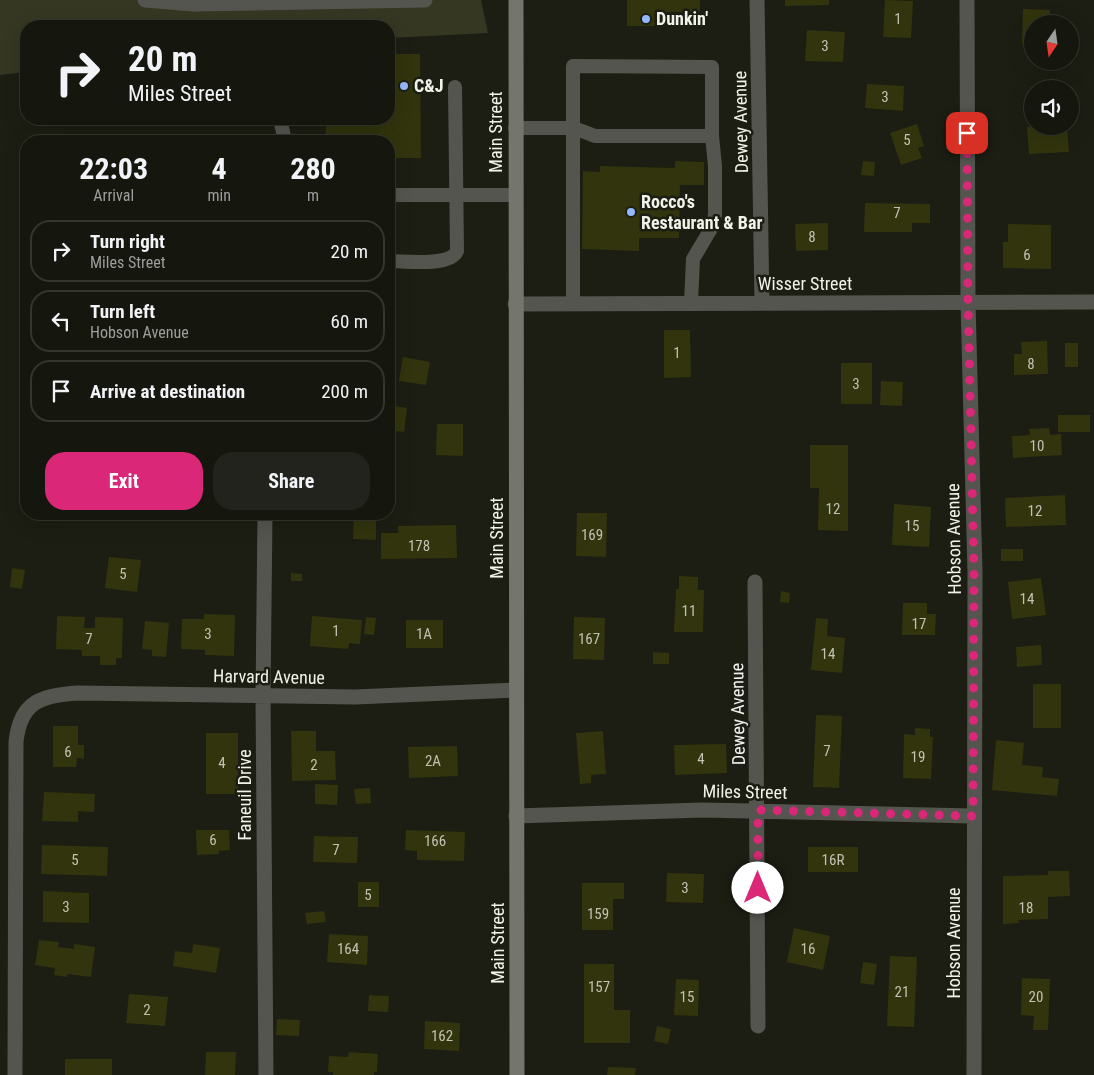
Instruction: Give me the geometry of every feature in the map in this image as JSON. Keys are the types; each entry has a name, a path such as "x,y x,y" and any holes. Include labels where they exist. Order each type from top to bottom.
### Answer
{"main road":[{"name":"Main Street","path":"516,0 515,304 518,1075"}],"street":[{"path":"145,0 193,4 425,0"},
{"name":"Dewey Avenue","path":"758,0 762,303"},
{"name":"Hobson Avenue","path":"967,1 968,302 974,572 974,1075"},
{"name":"Wisser Street","path":"515,304 1094,302"},
{"name":"Faneuil Drive","path":"265,520 263,696 266,1075"},
{"name":"Dewey Avenue","path":"755,582 758,1026"},
{"name":"Harvard Avenue","path":"15,1075 16,742 18,723 26,710 48,697 78,693 356,697 516,690"},
{"name":"Miles Street","path":"516,816 758,810 973,816"}],"lane":[{"path":"573,303 573,66 712,67 715,215 712,227 693,259 691,303"},
{"path":"395,261 444,261 454,257 458,247 455,87"},
{"path":"515,128 574,128 595,136 712,136"},
{"path":"395,195 515,195"}],"green space":[{"path":"0,0 481,0 488,33 395,38 395,20 20,20 20,73 0,75"}],"building":[{"name":"Dunkin'","path":"627,0 700,0 700,12 666,12 665,26 627,26"},
{"path":"785,0 829,0 829,5 785,6"},
{"path":"885,0 913,1 911,38 883,37"},
{"path":"1023,9 1050,10 1050,15 1024,15 1024,44 1022,44"},
{"path":"807,30 845,32 843,62 805,61"},
{"name":"C&J","path":"395,54 420,54 421,158 395,158 395,135 326,135 326,125 395,125"},
{"path":"867,84 904,86 903,111 865,108"},
{"path":"917,124 924,146 918,148 922,158 901,165 890,133"},
{"path":"1028,135 1068,135 1069,152 1029,154"},
{"name":"Rocco's Restaurant & Bar","path":"675,161 704,162 704,185 680,185 679,238 639,238 639,251 582,249 583,171 600,172 600,166 675,168"},
{"path":"863,161 875,162 874,176 861,175"},
{"path":"865,203 930,204 930,223 912,223 912,232 864,232"},
{"path":"828,223 828,250 796,251 795,224"},
{"path":"1008,224 1051,225 1051,269 1003,268 1003,242 1008,242"},
{"path":"664,330 690,330 691,377 664,378"},
{"path":"1047,341 1048,374 1014,375 1014,354 1022,354 1021,342"},
{"path":"1065,343 1078,343 1078,367 1065,367"},
{"path":"403,357 430,362 426,385 399,381"},
{"path":"841,363 872,363 872,404 841,404"},
{"path":"881,381 903,382 902,406 880,405"},
{"path":"395,406 407,408 404,432 395,431"},
{"path":"1058,415 1090,415 1090,432 1058,432"},
{"path":"437,424 463,424 463,456 436,455"},
{"path":"1049,428 1050,435 1061,434 1062,455 1013,458 1012,436 1030,435 1029,429"},
{"path":"810,445 848,445 848,531 818,530 819,488 810,488"},
{"path":"1065,495 1066,525 1006,527 1005,498"},
{"path":"894,504 931,507 929,547 892,545"},
{"path":"577,513 607,513 606,557 576,556"},
{"path":"354,520 376,520 376,540 353,539"},
{"path":"456,525 457,558 381,559 381,533 398,533 398,526"},
{"path":"1001,549 1023,549 1023,561 1001,561"},
{"path":"109,557 141,560 137,592 105,588"},
{"path":"12,568 25,570 22,589 10,587"},
{"path":"291,573 302,574 302,581 291,581"},
{"path":"679,576 698,577 698,590 704,590 703,632 674,632 676,589 679,589"},
{"path":"1041,578 1046,615 1012,619 1008,582"},
{"path":"781,591 790,593 789,603 780,602"},
{"path":"903,603 927,603 927,614 936,614 935,635 902,635"},
{"path":"204,614 235,615 234,656 205,655 205,650 181,649 182,619 204,619"},
{"path":"57,616 85,617 84,628 95,628 95,617 123,618 122,658 116,658 116,665 100,665 100,656 82,656 82,650 56,649"},
{"path":"312,616 362,620 360,644 349,643 348,649 310,646"},
{"path":"366,617 376,618 374,635 364,634"},
{"path":"574,617 605,618 604,660 573,659"},
{"path":"816,618 828,619 827,636 845,638 842,673 811,670"},
{"path":"406,620 443,620 443,648 406,648"},
{"path":"145,621 169,623 166,657 152,656 152,650 142,649"},
{"path":"1041,645 1042,665 1017,667 1016,647"},
{"path":"653,652 669,653 669,664 653,664"},
{"path":"1033,684 1061,684 1061,728 1033,728"},
{"path":"816,715 842,716 839,788 813,787"},
{"path":"53,726 78,726 78,745 84,745 84,759 77,758 76,767 53,767"},
{"path":"915,728 930,729 930,737 933,737 931,779 903,778 904,734 915,735"},
{"path":"291,731 316,731 316,751 335,751 336,780 292,781"},
{"path":"603,731 606,774 591,775 591,783 580,784 576,733"},
{"path":"206,733 238,733 238,794 206,794"},
{"path":"996,740 1024,743 1022,765 1043,767 1042,777 1059,779 1057,796 992,790"},
{"path":"726,744 727,773 675,775 674,745"},
{"path":"457,746 458,776 409,778 408,747"},
{"path":"315,784 338,785 337,805 315,804"},
{"path":"370,788 371,803 356,804 354,789"},
{"path":"44,792 95,794 94,812 78,811 78,822 42,821"},
{"path":"196,830 229,830 230,850 219,851 219,854 197,855"},
{"path":"406,830 465,832 464,861 417,860 417,851 405,850"},
{"path":"314,836 358,837 357,863 313,862"},
{"path":"42,845 108,847 107,876 41,874"},
{"path":"808,847 858,847 858,872 808,872"},
{"path":"1048,871 1069,871 1070,896 1048,897 1048,919 1018,920 1019,923 1003,924 1003,876 1048,875"},
{"path":"667,873 704,874 703,903 666,902"},
{"path":"358,882 379,882 379,907 358,907"},
{"path":"582,883 624,883 624,899 613,899 613,930 582,930"},
{"path":"43,891 89,893 89,923 43,922"},
{"path":"324,911 326,922 307,924 305,913"},
{"path":"794,928 830,936 823,970 787,962"},
{"path":"329,934 368,936 367,965 327,962"},
{"path":"39,940 59,942 58,947 74,949 74,944 95,947 91,977 67,974 67,977 54,975 55,968 35,965"},
{"path":"193,944 220,948 216,973 173,966 175,951 192,953"},
{"path":"890,956 917,957 914,1027 887,1026"},
{"path":"863,962 877,964 874,985 860,983"},
{"path":"584,964 614,964 614,1010 630,1010 630,1043 584,1043"},
{"path":"1022,978 1050,979 1048,1030 1033,1030 1034,1016 1021,1015"},
{"path":"676,979 699,980 698,1016 674,1015"},
{"path":"129,994 168,997 165,1026 126,1023"},
{"path":"369,995 389,996 388,1012 368,1011"},
{"path":"277,1019 300,1020 299,1036 276,1035"},
{"path":"425,1021 460,1023 459,1051 424,1049"},
{"path":"657,1026 671,1029 668,1044 654,1041"},
{"path":"206,1052 236,1052 235,1075 205,1075"},
{"path":"349,1052 378,1054 377,1072 374,1072 374,1075 333,1075 333,1072 328,1072 329,1056 348,1057"},
{"path":"65,1059 112,1059 112,1075 65,1075"},
{"path":"608,1067 636,1068 635,1075 607,1075"}],"place":[{"name":"Dunkin'","path":"646,19"},
{"name":"C&J","path":"404,86"},
{"name":"Rocco's Restaurant & Bar","path":"631,212"}],"route":[{"path":"758,888 758,810 973,816 974,572 968,302 967,133"}]}
